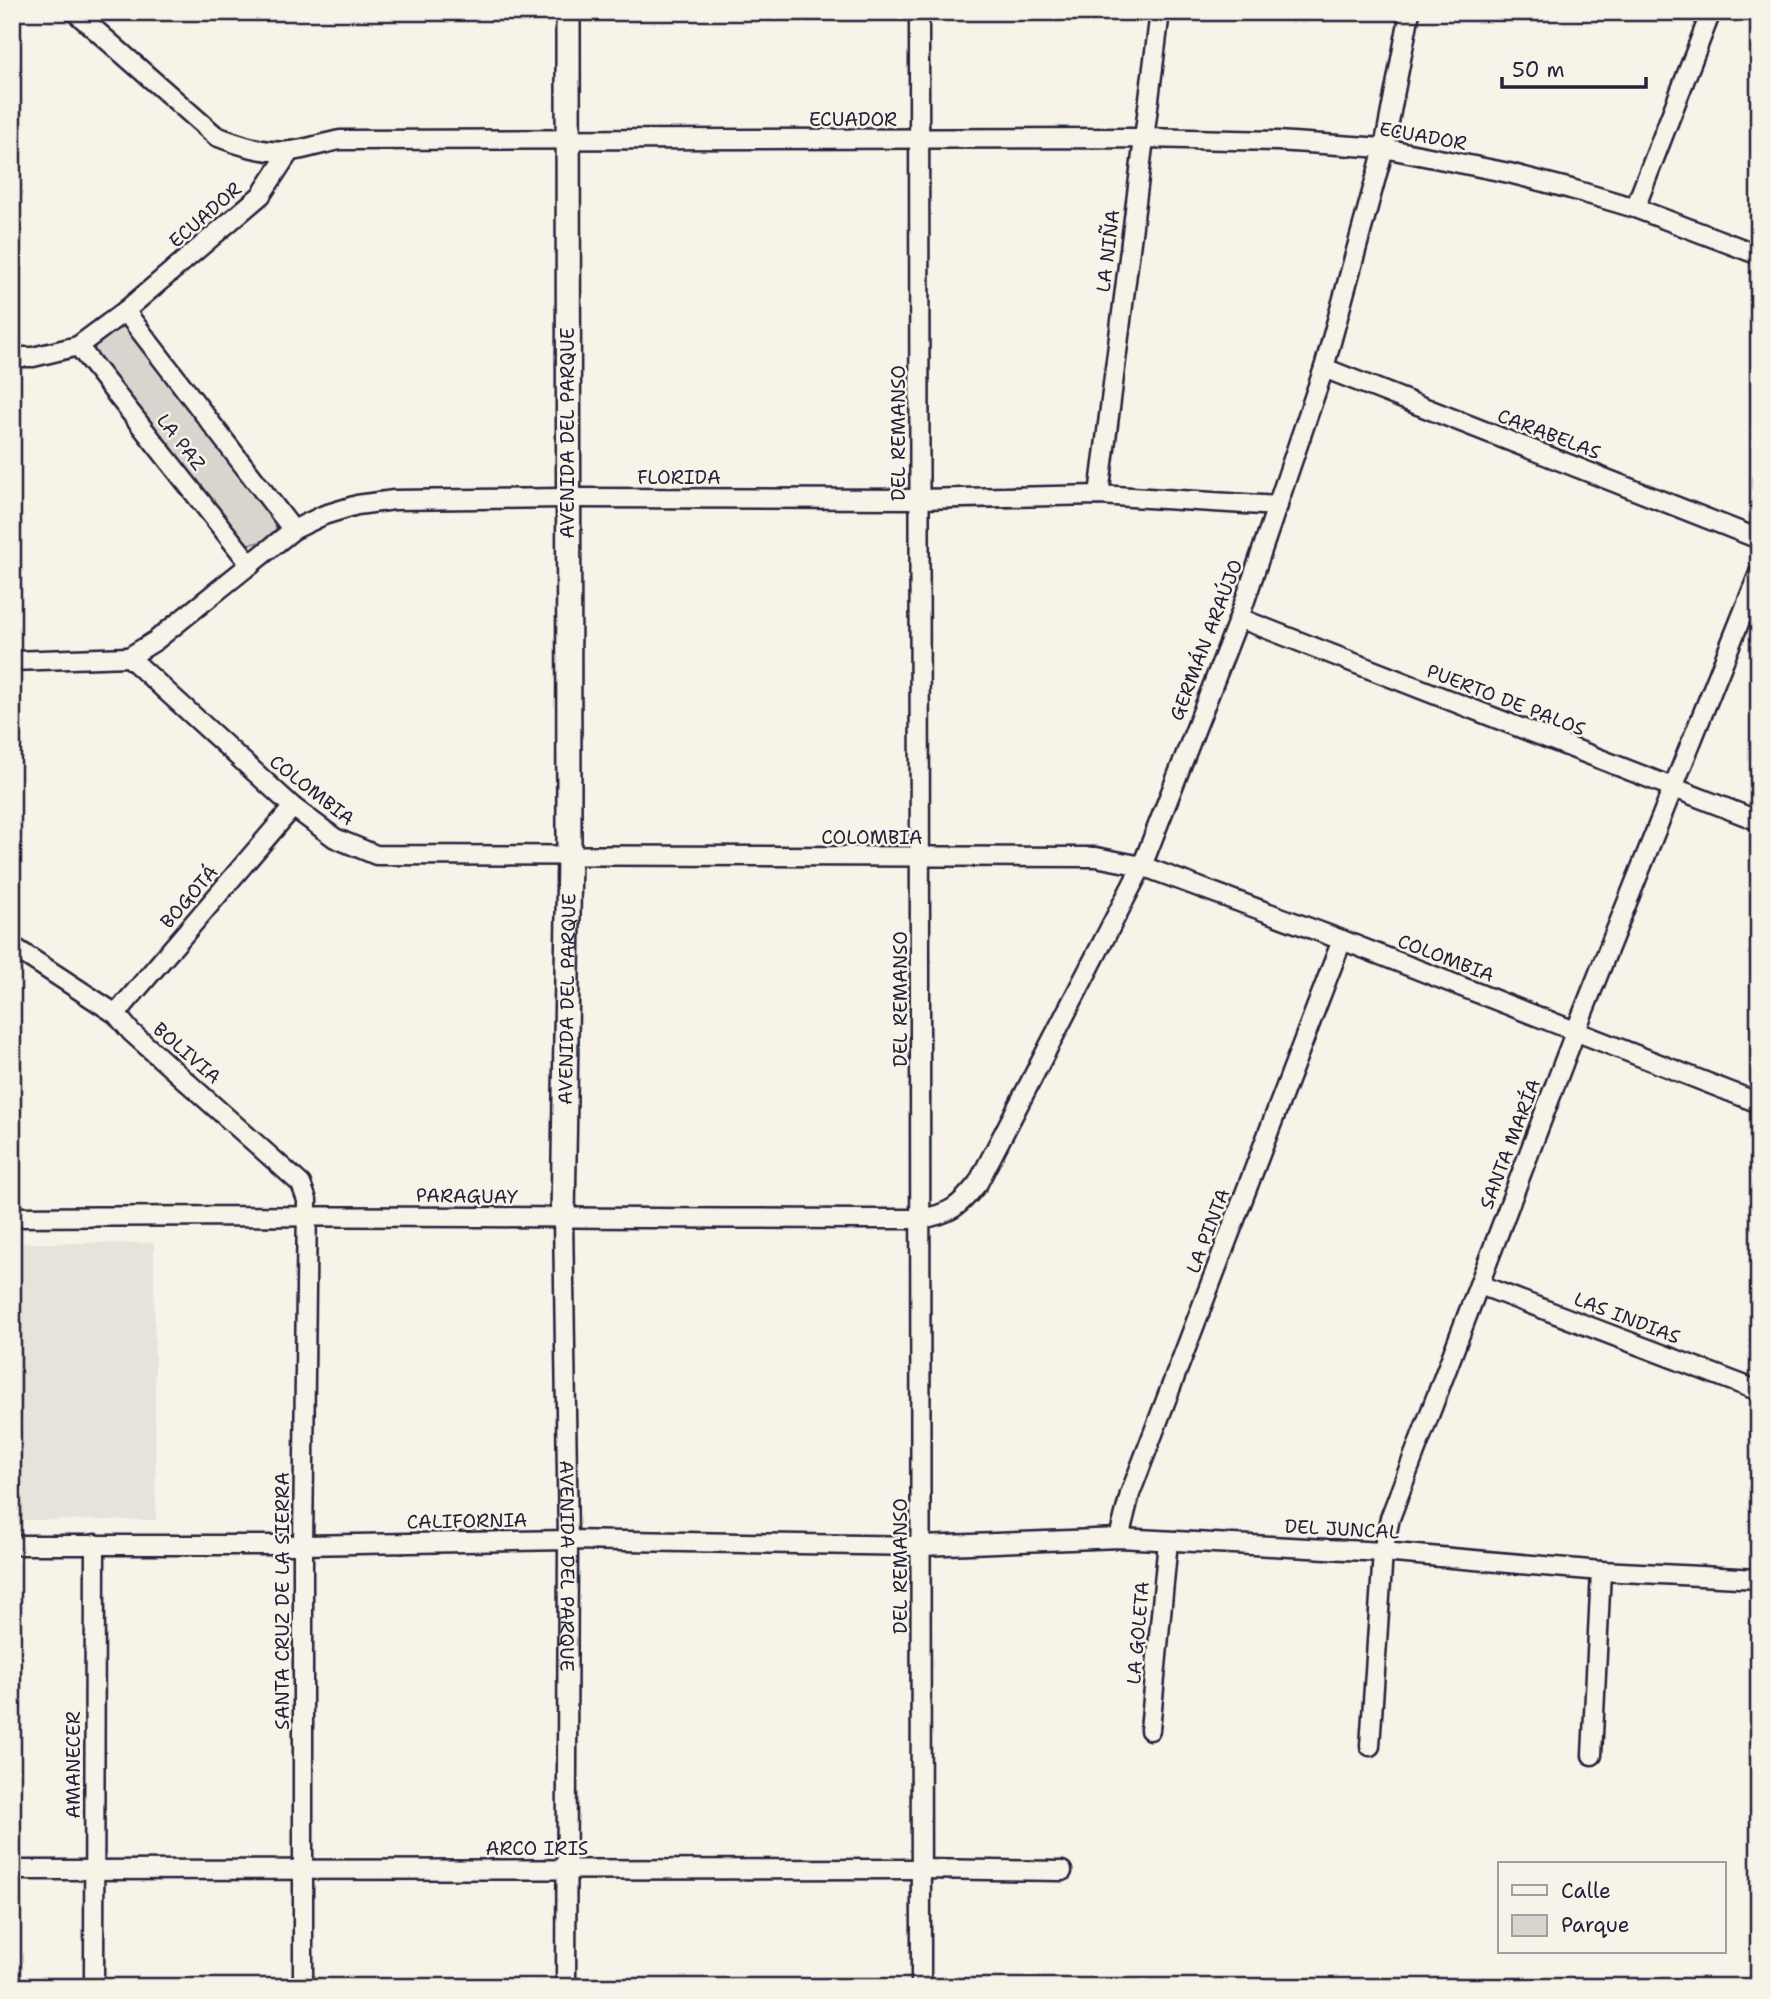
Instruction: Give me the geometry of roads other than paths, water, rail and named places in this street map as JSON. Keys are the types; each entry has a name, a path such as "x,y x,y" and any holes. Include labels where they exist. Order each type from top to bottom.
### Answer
{"street":[{"path":"75,12 216,136 238,145 290,151"},
{"name":"AVENIDA DEL PARQUE","path":"565,1987 568,1540 563,1218 569,855 568,12"},
{"name":"DEL REMANSO","path":"919,12 921,1987"},
{"name":"LA NIÑA","path":"1099,495 1160,12"},
{"name":"GERMÁN ARAÚJO","path":"920,1219 937,1217 954,1210 978,1183 1142,866 1239,618 1324,368 1384,148 1410,12"},
{"path":"1635,208 1710,12"},
{"name":"ECUADOR","path":"12,356 33,357 78,346 125,312 261,195 290,151 340,140 1143,138 1278,141 1384,148 1509,173 1635,208 1759,255"},
{"name":"LA PAZ","path":"125,312 293,530"},
{"name":"LA PAZ","path":"78,346 251,565"},
{"name":"CARABELAS","path":"1324,368 1759,539"},
{"name":"FLORIDA","path":"130,657 155,641 293,530 324,515 357,505 394,500 919,499 1099,495 1278,506"},
{"name":"SANTA MARÍA","path":"1370,1746 1383,1552 1390,1518 1576,1030 1759,573"},
{"name":"PUERTO DE PALOS","path":"1239,618 1759,821"},
{"path":"12,661 130,657"},
{"name":"COLOMBIA","path":"130,657 293,807 335,838 376,855 1096,857 1142,866 1342,940 1759,1103"},
{"name":"BOGOTÁ","path":"116,1014 293,807"},
{"name":"LA PINTA","path":"1119,1538 1130,1494 1342,940"},
{"name":"BOLIVIA","path":"12,946 116,1014 131,1032 301,1184 307,1199 306,1215"},
{"name":"PARAGUAY","path":"12,1217 306,1215 920,1219"},
{"name":"SANTA CRUZ DE LA SIERRA","path":"303,1987 306,1215"},
{"name":"LAS INDIAS","path":"1480,1285 1759,1391"},
{"name":"DEL JUNCAL","path":"922,1546 1119,1538 1383,1552 1601,1571 1759,1579"},
{"name":"CALIFORNIA","path":"12,1545 303,1545 568,1540 922,1546"},
{"name":"LA GOLETA","path":"1150,1730 1168,1541"},
{"name":"AMANECER","path":"94,1987 95,1544"},
{"path":"1592,1755 1601,1571"},
{"name":"ARCO IRIS","path":"12,1870 1062,1871"}]}
